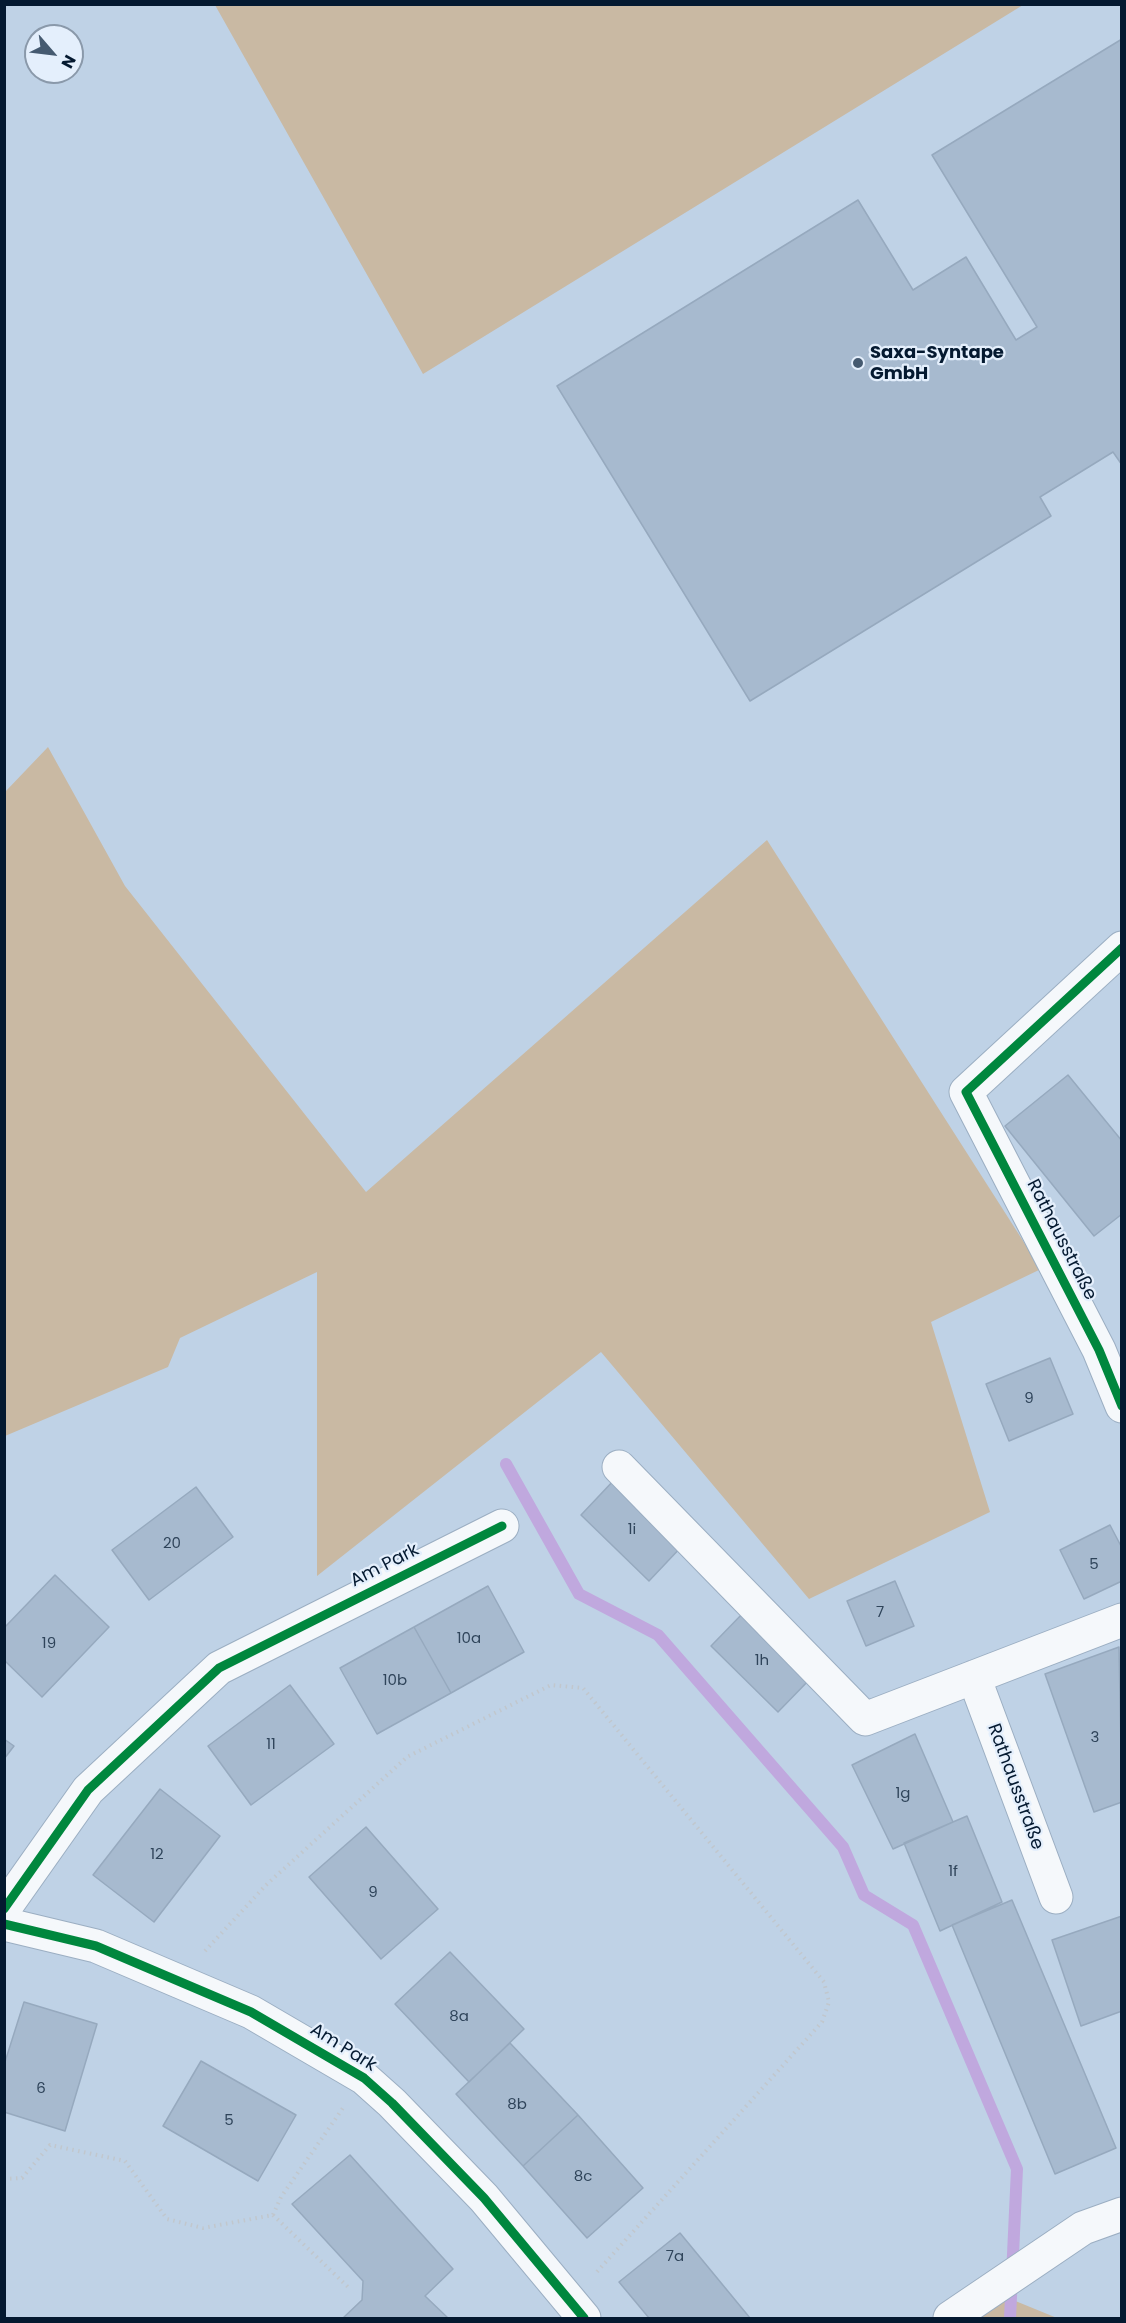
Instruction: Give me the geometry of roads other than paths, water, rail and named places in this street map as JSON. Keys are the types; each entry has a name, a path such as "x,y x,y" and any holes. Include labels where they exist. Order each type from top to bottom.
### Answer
{"street":[{"name":"Rathausstraße","path":"1122,948 966,1092 1099,1350 1122,1406"},
{"path":"619,1467 864,1719 1122,1620"},
{"name":"Am Park","path":"4,1909 87,1790 219,1668 502,1526"},
{"name":"Rathausstraße","path":"974,1677 1056,1897"},
{"name":"Am Park","path":"4,1924 96,1946 177,1980 251,2012 364,2078 392,2103 484,2198 577,2310"},
{"path":"950,2319 1083,2228 1122,2214"}],"waterway":[{"path":"506,1464 579,1594 658,1635 843,1847 864,1895 913,1925 1017,2169 1010,2318"}],"place":[{"name":"Saxa-Syntape GmbH","path":"858,363"}]}
